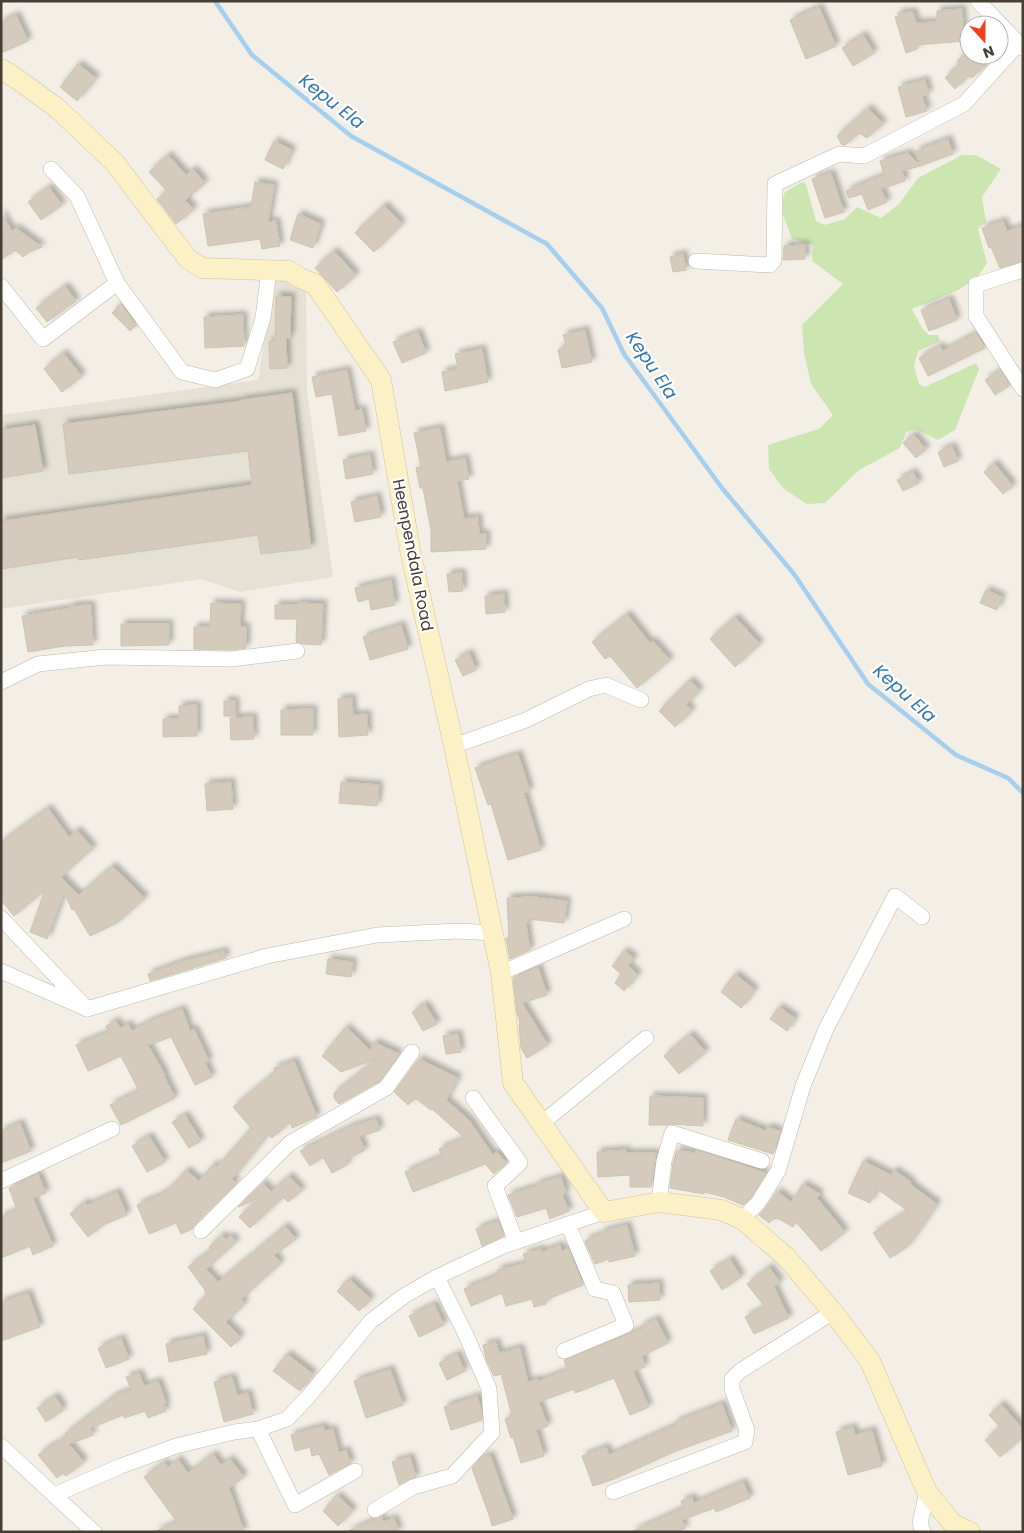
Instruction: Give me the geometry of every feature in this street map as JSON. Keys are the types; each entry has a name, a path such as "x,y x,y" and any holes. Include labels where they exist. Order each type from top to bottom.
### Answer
{"street":[{"path":"696,261 770,266 774,260 775,184 839,154 864,156 964,104 1020,46 978,1"},
{"name":"Heenpendala Road","path":"1,69 57,108 114,162 188,260 202,268 289,271 315,284 381,380 411,555 494,933 501,973 513,1083 604,1212"},
{"path":"52,170 77,196 117,283 182,372 215,380 248,370 263,318 269,270"},
{"path":"1023,270 976,285 976,316 1023,389"},
{"path":"1,286 43,339 117,283"},
{"path":"1,682 38,664 106,657 232,659 297,651"},
{"path":"454,746 526,720 589,689 606,685 641,700"},
{"path":"742,1219 758,1203 778,1171 803,1086 826,1029 895,896 922,917"},
{"path":"1,918 86,1009"},
{"path":"501,973 624,920"},
{"path":"1,971 86,1009 267,956 377,935 459,931 494,933"},
{"path":"542,1123 646,1038"},
{"path":"201,1231 290,1143 386,1088 412,1052"},
{"path":"473,1098 520,1163 494,1186 516,1242"},
{"path":"1,1181 112,1129"},
{"path":"659,1202 664,1161 672,1133 762,1161"},
{"path":"54,1495 121,1466 176,1446 234,1432 258,1429 287,1419 308,1397 371,1321 404,1296 437,1277 516,1242 604,1212 659,1202 721,1210 742,1219 786,1257 833,1312 870,1361 927,1492 953,1524 970,1532"},
{"path":"564,1351 626,1325 613,1293 595,1289 568,1224"},
{"path":"375,1510 413,1487 452,1476 492,1433 489,1389 466,1334 437,1277"},
{"path":"613,1492 745,1442 747,1430 732,1389 732,1379 740,1371 833,1312"},
{"path":"258,1429 295,1505 355,1471"},
{"path":"1,1446 94,1532"},
{"path":"922,1532 920,1522 927,1492"}],"shaded area":[{"path":"274,278 306,286 307,391 333,577 240,592 201,579 1,609 1,415 258,380"}],"green space":[{"path":"962,155 976,155 1001,169 982,197 986,222 978,229 987,263 977,278 958,290 912,309 922,328 929,335 938,335 940,341 918,351 914,366 919,384 925,387 976,363 979,369 955,430 938,440 916,429 906,432 900,448 859,470 825,503 807,504 784,489 769,469 768,445 819,429 833,415 811,384 804,353 802,325 843,284 812,261 813,245 792,239 780,207 785,192 802,182 806,184 816,221 824,225 845,219 857,207 881,218 899,204 918,178"}],"building":[{"path":"819,7 836,46 806,59 790,20"},
{"path":"962,9 962,15 959,15 959,41 916,45 917,49 906,53 895,17 899,16 898,13 913,12 916,23 937,22 937,11"},
{"path":"16,15 28,41 1,53 1,22"},
{"path":"863,35 874,53 853,66 842,48"},
{"path":"78,64 96,78 77,101 60,87"},
{"path":"959,64 986,65 972,78 969,75 955,89 945,78"},
{"path":"925,80 929,94 922,96 927,111 906,117 898,87"},
{"path":"868,108 883,124 867,138 859,133 845,145 842,145 837,136"},
{"path":"948,139 953,154 920,166 916,151"},
{"path":"274,141 292,150 283,169 265,160"},
{"path":"908,153 920,166 902,171 905,181 881,189 887,202 868,210 862,194 849,198 846,191 884,175 880,161"},
{"path":"168,155 186,175 193,169 205,183 185,200 194,209 176,224 157,199 167,191 149,172"},
{"path":"831,173 844,212 825,218 812,179"},
{"path":"255,182 274,185 268,222 276,221 280,246 262,249 260,239 208,246 203,214 251,207"},
{"path":"49,187 62,205 41,220 28,202"},
{"path":"384,205 402,224 374,252 355,233"},
{"path":"1,213 12,231 16,228 42,247 29,252 23,257 15,250 1,260"},
{"path":"298,214 321,224 313,248 290,240"},
{"path":"1003,221 1007,231 1023,226 1023,261 1000,268 991,247 989,248 982,228"},
{"path":"805,245 805,259 783,260 784,246"},
{"path":"334,251 356,275 337,292 315,268"},
{"path":"683,254 686,270 673,272 670,257"},
{"path":"65,286 76,301 47,322 36,308"},
{"path":"276,296 291,297 290,338 286,338 287,368 270,369 269,341 275,341"},
{"path":"949,299 957,320 929,331 921,310"},
{"path":"121,304 136,325 130,331 112,313"},
{"path":"243,315 244,346 205,348 204,317"},
{"path":"585,330 592,362 562,368 558,350 566,345 563,335"},
{"path":"418,332 426,353 402,363 393,342"},
{"path":"976,333 985,348 928,376 919,358 940,346 943,351"},
{"path":"482,349 488,382 445,391 442,372 458,369 455,354"},
{"path":"63,353 82,376 62,392 44,369"},
{"path":"347,370 355,411 362,409 366,431 339,436 332,394 316,397 312,377"},
{"path":"1000,370 1010,385 995,395 985,380"},
{"path":"292,393 311,548 261,554 258,535 78,560 78,557 1,569 1,521 252,485 248,451 69,474 63,424"},
{"path":"35,425 43,471 1,478 1,430"},
{"path":"440,428 446,462 465,458 469,479 457,481 464,519 478,517 479,534 486,534 486,549 431,552 431,530 423,488 420,488 416,468 421,467 414,433"},
{"path":"913,434 926,449 916,458 903,443"},
{"path":"952,446 958,461 944,467 938,452"},
{"path":"370,455 373,474 346,479 343,460"},
{"path":"994,463 1013,486 1003,494 984,472"},
{"path":"913,472 919,483 903,491 897,480"},
{"path":"377,496 381,517 355,522 351,502"},
{"path":"462,573 463,591 449,592 447,574"},
{"path":"391,580 395,605 371,610 369,599 358,602 355,588"},
{"path":"986,590 1002,597 997,610 980,603"},
{"path":"504,594 505,612 486,614 485,596"},
{"path":"211,603 241,604 240,627 246,627 246,648 232,650 194,649 194,627 210,627"},
{"path":"298,603 323,604 321,645 296,642 297,619 275,619 275,605 298,605"},
{"path":"91,605 93,645 65,646 28,652 22,616 71,608 70,606"},
{"path":"627,614 650,643 653,641 670,660 637,688 610,656 605,659 592,642"},
{"path":"735,617 760,644 735,667 710,639"},
{"path":"121,624 169,624 169,645 121,646"},
{"path":"401,625 408,649 370,660 363,637"},
{"path":"469,653 476,670 463,676 455,660"},
{"path":"690,680 700,691 686,704 692,711 675,727 659,711"},
{"path":"352,698 353,715 367,714 368,735 339,737 338,699"},
{"path":"224,701 235,701 235,716 224,716"},
{"path":"197,705 197,736 163,737 163,719 179,719 179,706"},
{"path":"313,709 313,735 281,735 281,710"},
{"path":"253,717 254,739 231,740 230,718"},
{"path":"518,754 530,791 524,793 541,850 508,860 491,804 488,805 475,768"},
{"path":"231,782 233,809 207,811 205,784"},
{"path":"341,782 379,785 377,806 339,803"},
{"path":"48,808 69,837 77,830 93,848 61,877 79,895 112,866 145,898 117,923 90,936 74,909 72,910 64,892 47,939 30,932 45,890 14,916 1,900 1,842"},
{"path":"534,897 567,901 564,923 528,919 529,923 526,923 530,950 510,959 506,938 509,938 507,898"},
{"path":"224,951 226,958 150,981 148,974 184,961"},
{"path":"624,951 634,958 628,966 638,975 624,991 615,983 621,974 612,966"},
{"path":"328,959 353,962 351,977 326,974"},
{"path":"538,967 547,995 522,1003 548,1045 527,1058 521,1048 520,1023 513,978"},
{"path":"735,974 755,990 741,1008 721,992"},
{"path":"425,1004 437,1024 423,1031 412,1012"},
{"path":"779,1007 795,1018 787,1031 770,1019"},
{"path":"182,1009 190,1031 194,1029 209,1061 205,1063 212,1077 195,1085 171,1037 148,1045 165,1075 175,1098 121,1125 110,1105 139,1091 121,1056 88,1071 76,1045 109,1032 106,1026 116,1021 120,1028 128,1024 132,1031 148,1022"},
{"path":"346,1027 370,1050 374,1042 399,1054 380,1081 339,1104 334,1098 334,1093 378,1058 341,1072 322,1056"},
{"path":"458,1034 461,1052 446,1054 443,1036"},
{"path":"690,1034 706,1052 679,1074 664,1056"},
{"path":"419,1059 458,1078 446,1100 469,1120 493,1155 497,1152 506,1163 494,1174 485,1164 413,1192 405,1172 442,1156 439,1149 465,1138 432,1109 415,1098 408,1105 394,1092"},
{"path":"294,1061 317,1117 292,1128 290,1122 272,1138 268,1134 232,1179 236,1183 194,1224 192,1229 181,1234 176,1223 149,1234 137,1205 159,1196 171,1187 186,1170 199,1181 214,1164 217,1167 251,1128 233,1107 275,1072 274,1068"},
{"path":"650,1096 703,1098 703,1126 649,1125"},
{"path":"185,1115 201,1141 189,1148 172,1122"},
{"path":"376,1119 380,1130 359,1137 365,1150 346,1160 348,1164 332,1173 323,1157 310,1166 300,1151 350,1127"},
{"path":"736,1119 766,1131 767,1127 780,1131 773,1154 728,1140"},
{"path":"20,1123 31,1151 1,1163 1,1131"},
{"path":"149,1136 165,1162 147,1172 132,1146"},
{"path":"626,1150 626,1153 656,1153 651,1187 630,1187 630,1175 598,1177 597,1152"},
{"path":"677,1150 695,1153 696,1150 766,1173 751,1197 743,1205 705,1192 704,1194 670,1188 673,1163"},
{"path":"863,1161 891,1175 894,1170 937,1204 907,1247 890,1258 873,1233 908,1211 877,1189 870,1203 848,1193"},
{"path":"38,1174 46,1193 33,1198 53,1246 33,1255 30,1246 1,1258 1,1217 17,1210 9,1188"},
{"path":"289,1176 302,1190 288,1202 283,1197 250,1228 239,1217 259,1198 238,1207 263,1183 271,1192"},
{"path":"561,1177 566,1193 562,1194 569,1211 550,1219 546,1208 517,1217 508,1195"},
{"path":"803,1184 820,1194 817,1198 845,1232 821,1251 796,1222 793,1227 777,1218 774,1218 769,1223 759,1215 777,1191 791,1202"},
{"path":"117,1192 127,1215 103,1225 88,1237 70,1214 85,1202 87,1205"},
{"path":"498,1221 504,1236 482,1246 476,1229"},
{"path":"627,1225 635,1256 609,1262 609,1259 595,1264 585,1242 586,1240 602,1234 601,1232"},
{"path":"285,1226 296,1239 274,1255 281,1263 241,1299 245,1303 226,1322 241,1337 231,1347 193,1309 207,1294 188,1267 211,1250 209,1247 222,1235 226,1239 231,1236 236,1242 206,1269 218,1282"},
{"path":"560,1245 562,1251 568,1248 583,1285 545,1300 546,1304 534,1307 532,1299 506,1306 502,1293 471,1306 464,1289 498,1275 497,1270 526,1263 523,1254 541,1249 542,1252"},
{"path":"730,1259 741,1277 722,1290 710,1271"},
{"path":"769,1267 780,1282 774,1287 789,1318 754,1334 745,1317 765,1307 747,1284"},
{"path":"349,1279 371,1299 359,1311 337,1291"},
{"path":"659,1283 660,1300 629,1302 628,1285"},
{"path":"28,1293 40,1327 1,1341 1,1302"},
{"path":"434,1304 444,1325 419,1337 409,1316"},
{"path":"656,1319 668,1343 642,1356 645,1367 633,1371 649,1407 630,1415 614,1378 575,1393 574,1389 544,1400 539,1403 548,1426 536,1430 544,1456 521,1463 505,1419 512,1416 501,1374 494,1376 486,1359 483,1345 496,1342 499,1353 520,1348 528,1382 538,1379 539,1381 567,1370 564,1360 642,1329 641,1326"},
{"path":"203,1336 207,1354 169,1362 166,1344"},
{"path":"121,1338 129,1359 106,1368 98,1348"},
{"path":"287,1354 313,1374 300,1391 273,1371"},
{"path":"457,1354 465,1371 447,1380 439,1363"},
{"path":"390,1369 403,1405 366,1418 354,1381"},
{"path":"139,1373 144,1386 158,1381 166,1403 164,1404 166,1411 148,1418 145,1411 124,1418 123,1415 90,1428 93,1435 69,1444 84,1462 66,1476 63,1473 57,1478 38,1455 66,1436 65,1434 114,1396 131,1390 126,1377"},
{"path":"232,1377 237,1395 248,1393 253,1414 224,1422 214,1382"},
{"path":"55,1396 62,1407 62,1411 46,1422 37,1408"},
{"path":"477,1396 482,1420 451,1430 444,1407"},
{"path":"722,1404 732,1431 676,1451 614,1479 593,1486 582,1456 606,1447 609,1455 676,1425 675,1422"},
{"path":"1001,1404 1023,1429 1023,1437 1000,1457 985,1440 1000,1427 989,1415"},
{"path":"323,1426 325,1431 333,1429 339,1453 346,1450 351,1463 329,1475 319,1454 312,1456 310,1447 295,1451 291,1435"},
{"path":"853,1427 855,1435 872,1430 882,1466 848,1475 836,1432"},
{"path":"213,1454 221,1465 230,1459 244,1477 229,1488 244,1532 154,1532 177,1522 144,1477 164,1462 168,1467 178,1459 188,1473"},
{"path":"490,1455 513,1519 492,1526 472,1468 481,1458"},
{"path":"410,1457 416,1477 399,1485 392,1462"},
{"path":"743,1482 750,1498 716,1512 714,1508 682,1520 685,1528 677,1532 631,1532 684,1508 681,1501 692,1497 694,1503"},
{"path":"337,1495 353,1510 338,1526 323,1511"},
{"path":"382,1517 383,1522 394,1518 399,1532 346,1532"}],"waterway":[{"name":"Kepu Ela","path":"215,1 252,55 351,136 547,244 602,308 624,354 722,488 794,574 868,684 956,755 1008,778 1023,793"}]}
